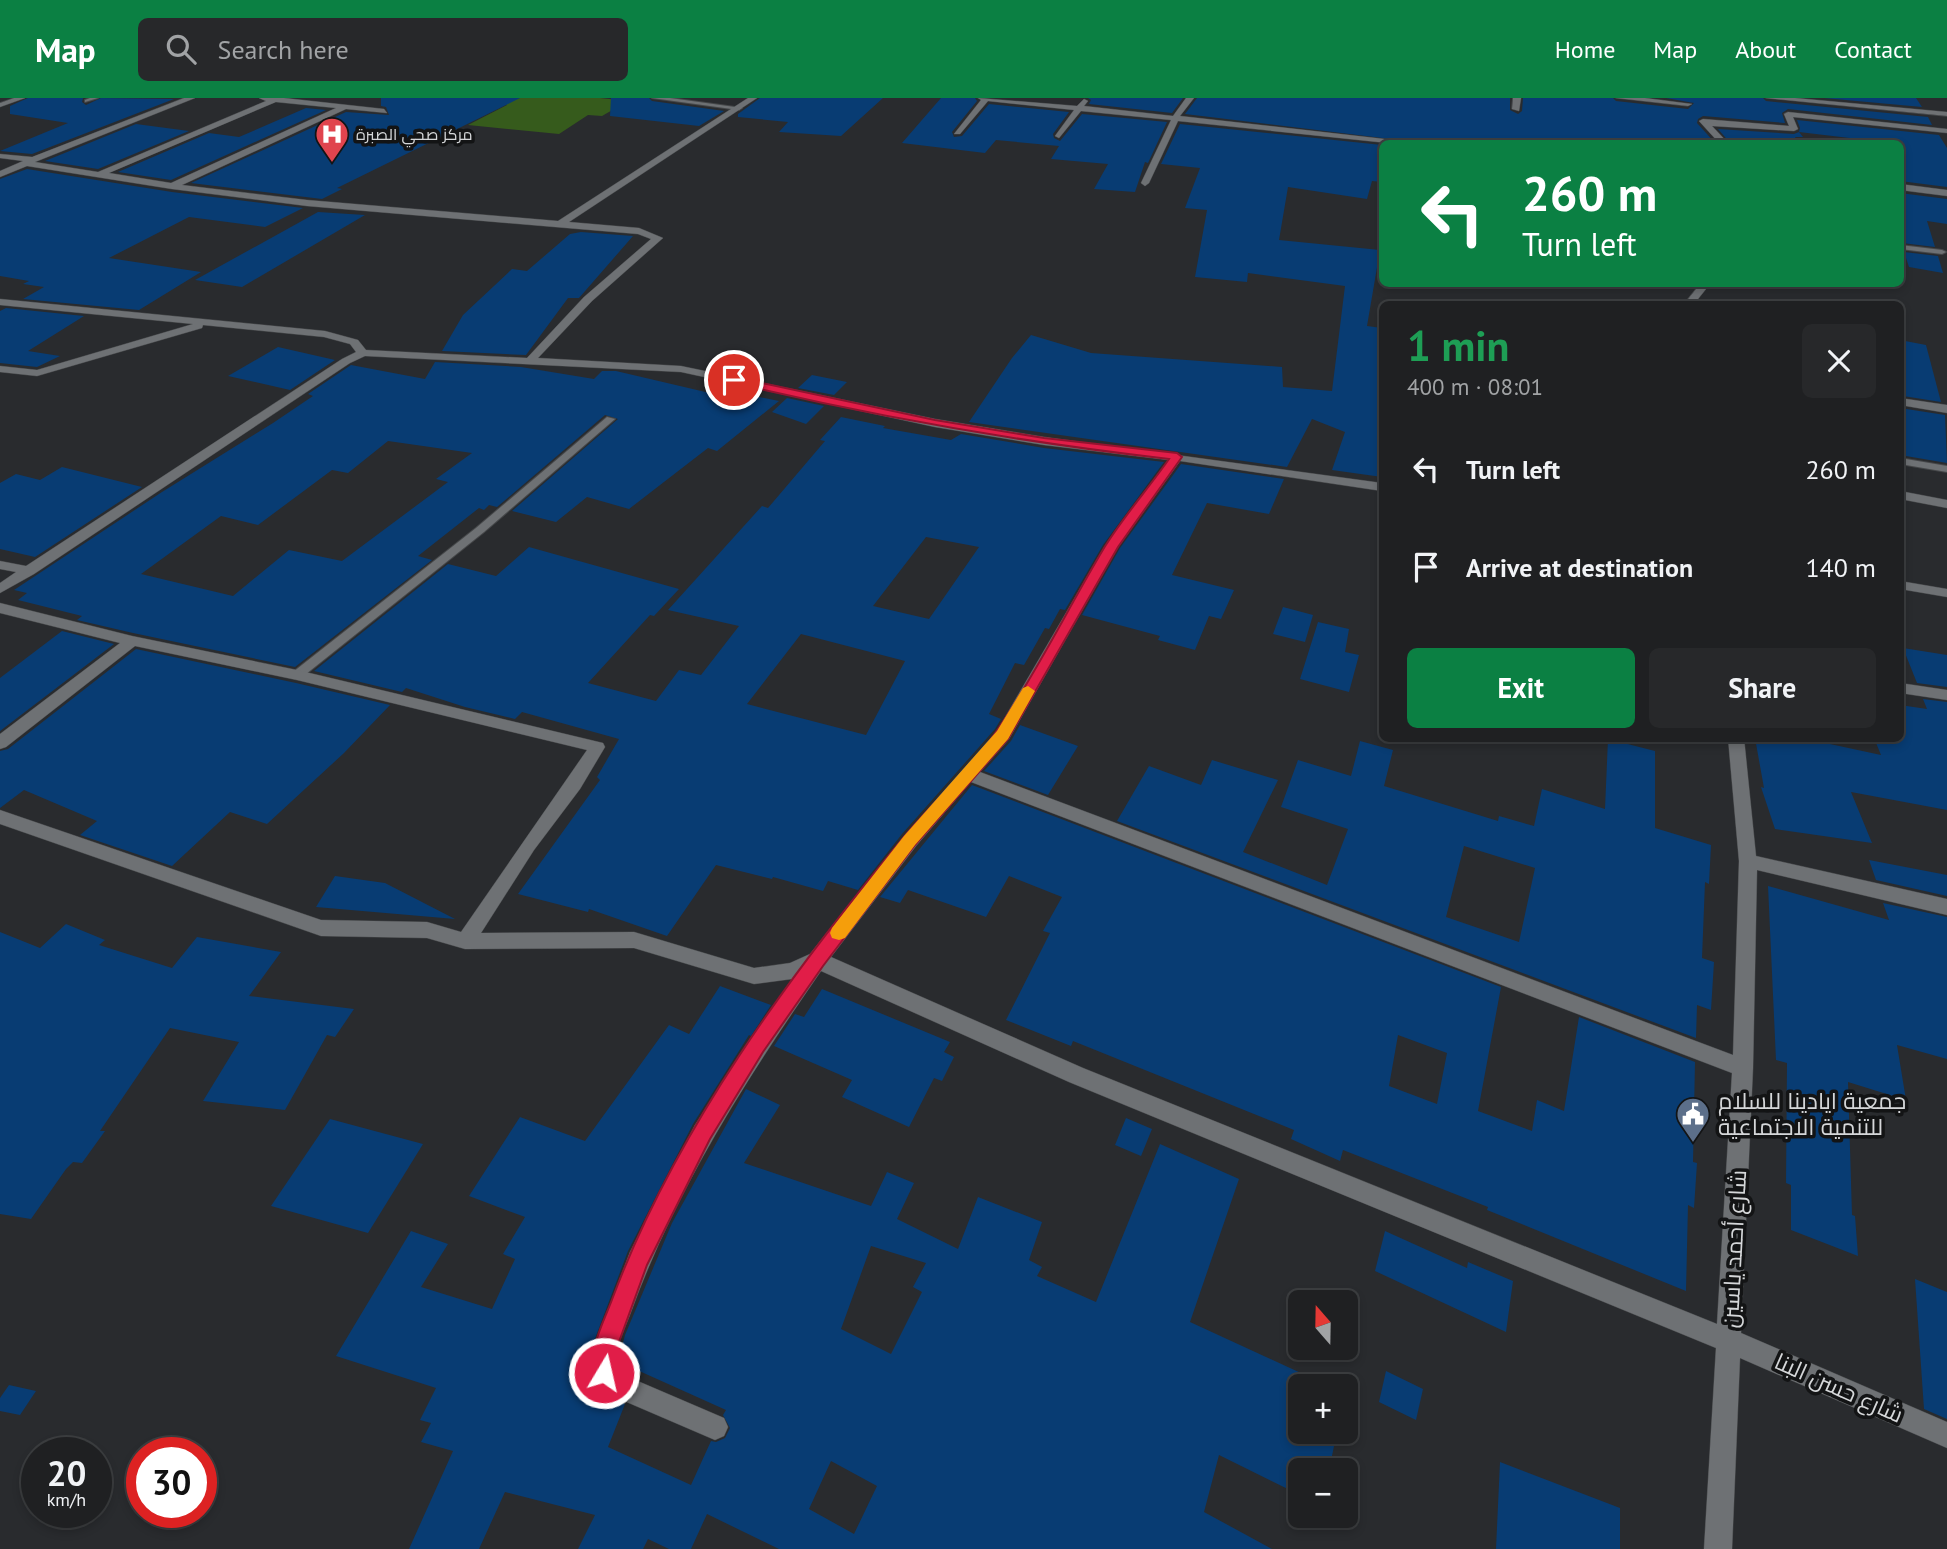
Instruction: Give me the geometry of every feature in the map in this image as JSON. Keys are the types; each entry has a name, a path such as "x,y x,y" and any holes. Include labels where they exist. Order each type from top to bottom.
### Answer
{"street":[{"path":"0,105 21,98"},
{"path":"0,174 191,98"},
{"path":"260,98 384,111"},
{"path":"559,225 753,98"},
{"path":"957,132 985,98 1388,140"},
{"path":"1059,136 1086,98"},
{"path":"1145,183 1176,117 1191,98"},
{"path":"1516,109 1517,98"},
{"path":"1620,98 1685,101 1721,140"},
{"path":"1770,98 1947,114"},
{"path":"1905,98 1914,111"},
{"path":"100,174 274,100"},
{"path":"172,186 344,107"},
{"path":"1705,123 1794,129 1788,114 1947,131"},
{"path":"0,156 172,186 307,203 639,231 658,238 588,299 531,360"},
{"path":"1904,188 1947,193"},
{"path":"1691,301 1703,287"},
{"path":"0,302 325,334 354,342 363,353"},
{"path":"0,369 37,373 205,324"},
{"path":"0,589 346,361 363,353 681,369 935,423 1044,441 1379,487"},
{"path":"1904,402 1947,409"},
{"path":"715,1427 610,1382 604,1373 604,1353 638,1260 703,1132 757,1046 817,960 910,841 1003,735 1112,546 1177,457"},
{"path":"1904,496 1947,503"},
{"path":"0,565 29,571"},
{"path":"1904,586 1947,593"},
{"path":"0,608 132,641 297,674 597,747 574,785 528,845 465,941"},
{"path":"0,743 132,641"},
{"path":"1904,689 1947,695"},
{"name":"شارع أحمد ياسين","path":"1718,1549 1743,1068 1748,861 1737,742"},
{"path":"967,774 1743,1068"},
{"path":"0,817 321,928 427,930 465,941 634,940 754,976 792,971 817,960"},
{"path":"1748,861 1947,907"},
{"name":"شارع حسن البنا","path":"817,960 1076,1075 1730,1341 1947,1435"}],"lane":[{"path":"87,101 95,98"},
{"path":"656,98 739,108"},
{"path":"1904,247 1942,252"},
{"path":"297,674 480,530 610,419"},
{"path":"1904,462 1947,470"}],"green space":[{"path":"501,98 600,98 628,101 602,116 588,115 559,134 468,125 507,105"}],"building":[{"path":"28,98 83,98 82,102 86,105 101,98 174,99 32,154 0,151 68,123 10,114 10,106"},
{"path":"381,98 520,98 337,188 342,189 322,199 191,183 346,112 389,115 386,107 381,106"},
{"path":"611,98 649,98 652,101 724,111 699,126 610,116"},
{"path":"760,98 883,98 841,136 779,132 788,122 738,117 738,114"},
{"path":"941,98 975,98 977,101 952,132 954,137 962,136 989,104 1069,112 1053,134 1054,138 1060,141 1082,114 1167,122 1148,163 1145,162 1135,192 1094,189 1108,164 1051,159 1059,146 996,140 985,153 902,143"},
{"path":"1088,98 1183,98 1172,113 1089,104 1091,100"},
{"path":"1197,98 1510,98 1510,110 1518,114 1522,111 1523,98 1613,98 1616,101 1688,109 1694,103 1666,98 1763,98 1766,101 1928,117 1932,125 1788,109 1782,113 1785,123 1703,116 1697,123 1712,140 1398,140 1185,114"},
{"path":"1824,98 1916,98 1922,107"},
{"path":"306,108 326,110 171,180 118,172 209,133 239,137"},
{"path":"1797,120 1939,135 1947,148 1947,187 1904,182 1904,140 1866,140 1799,132"},
{"path":"136,124 189,131 98,169 45,161"},
{"path":"1180,124 1379,145 1379,182 1372,181 1367,199 1288,187 1279,240 1379,250 1367,326 1379,328 1379,477 1332,470 1345,432 1312,419 1287,467 969,422 1012,358 1031,335 1091,353 1282,367 1283,387 1332,391 1345,286 1248,273 1247,282 1195,277 1207,210 1185,208 1200,168 1161,164"},
{"path":"1718,129 1794,134 1799,132 1803,137 1795,137 1797,140 1728,140"},
{"path":"27,169 172,192 303,208 265,227 189,217 109,258 201,272 139,310 23,299 44,287 23,284 29,281 0,276 0,179"},
{"path":"1904,194 1947,199 1947,224 1927,221 1935,247 1904,243"},
{"path":"318,212 365,215 242,287 195,280"},
{"path":"581,232 633,236 579,298 568,298 526,355 442,351 463,315 512,269 527,271 570,234"},
{"path":"1904,252 1938,256 1943,273 1909,267"},
{"path":"6,308 84,316 28,351 60,356 37,367 0,363 0,311"},
{"path":"1904,341 1926,345 1941,402 1904,396"},
{"path":"278,347 335,360 290,390 228,376"},
{"path":"435,362 521,367 594,379 602,371 616,371 714,394 721,389 779,401 717,451 708,448 629,509 587,497 556,522 512,511 618,419 605,415 497,507 489,505 484,510 479,508 418,556 432,560 295,667 77,620 82,616 18,600 27,593 14,590 162,492 273,423 313,396 308,394 351,365 425,379","holes":["388,441 472,453 436,479 448,482 342,561 289,550 233,596 141,574 221,516 258,525 332,470 348,473"]},
{"path":"812,375 847,382 834,395 798,388"},
{"path":"787,398 824,406 806,424 772,412"},
{"path":"1904,409 1945,415 1947,463 1904,456"},
{"path":"841,417 885,426 883,428 951,440 961,434 1044,448 1164,462 1103,545 1065,610 1060,609 1049,629 1045,628 1024,665 1015,663 989,714 1001,719 995,729 902,834 858,890 828,881 823,891 716,865 667,936 589,909 588,912 518,894 600,780 597,777 619,739 522,712 515,719 465,707 406,688 402,692 314,671 448,564 496,576 529,547 679,589 654,616 650,615 588,683 656,701 679,670 701,675 739,626 668,610 762,506 768,508 825,441 820,440","holes":["926,537 979,547 929,619 873,606","801,634 905,661 866,735 747,704"]},
{"path":"1181,464 1284,479 1269,514 1207,503 1172,575 1234,590 1221,619 1209,616 1195,650 1158,640 1160,636 1082,615 1120,548"},
{"path":"62,467 142,487 35,557 0,549 0,483 16,474 40,480"},
{"path":"1283,607 1313,615 1305,642 1273,634"},
{"path":"1318,622 1349,629 1345,652 1359,655 1349,692 1300,679"},
{"path":"62,631 114,644 0,731 0,678"},
{"path":"1904,648 1947,655 1947,687 1917,683"},
{"path":"136,649 390,705 344,753 267,824 230,812 172,866 80,835 97,821 24,790 0,808 0,751 8,749"},
{"path":"1923,699 1947,702 1947,810 1851,792 1872,843 1775,829 1761,787 1764,788 1756,742 1821,742 1881,755 1876,742 1904,742 1904,706 1927,709"},
{"path":"1020,725 1078,746 1048,795 984,771 1011,741"},
{"path":"1360,741 1393,750 1384,786 1498,821 1499,816 1534,826 1542,789 1605,809 1608,742 1620,742 1655,751 1655,828 1711,845 1709,884 1705,882 1702,958 1714,962 1711,1010 1697,1005 1696,1038 1117,821 1149,766 1201,785 1212,760 1278,780 1243,852 1327,885 1348,829 1281,807 1298,760 1351,776","holes":["1464,846 1535,868 1519,942 1446,917"]},
{"path":"972,785 1501,987 1478,1111 1532,1131 1537,1100 1564,1111 1579,1017 1695,1062 1693,1162 1697,1163 1694,1208 1688,1205 1686,1291 1487,1210 1488,1207 1343,1150 1340,1161 1291,1139 1294,1130 1073,1041 1071,1046 1006,1020 1050,933 1043,931 1062,897 1009,876 986,917 908,890 900,903 880,897","holes":["1398,1035 1447,1053 1437,1104 1389,1086"]},
{"path":"1869,860 1947,875 1947,896 1876,880"},
{"path":"335,876 385,883 455,919 316,907"},
{"path":"1768,886 1889,920 1883,903 1947,917 1947,1059 1897,1045 1906,1100 1848,1082 1852,1215 1855,1216 1858,1256 1791,1230 1791,1185 1786,1183 1787,1063 1776,1060"},
{"path":"66,924 105,940 99,945 172,968 197,937 281,952 249,996 354,1009 335,1037 327,1035 285,1110 203,1101 239,1042 170,1028 100,1131 105,1131 82,1163 73,1162 66,1169 31,1219 0,1214 0,932 40,948"},
{"path":"720,986 771,1005 693,1124 628,1251 590,1352 589,1374 599,1392 625,1404 608,1447 691,1485 711,1441 725,1438 730,1428 723,1415 726,1410 637,1370 635,1377 621,1371 619,1358 625,1335 672,1223 746,1089 780,1105 744,1163 871,1206 887,1172 914,1183 897,1219 958,1249 978,1197 1042,1222 1029,1260 1042,1267 1037,1276 1096,1302 1160,1144 1239,1179 1190,1322 1303,1374 1288,1374 1288,1444 1334,1444 1332,1458 1288,1458 1288,1489 1219,1455 1204,1512 1272,1549 779,1549 707,1514 691,1549 669,1549 648,1539 643,1549 578,1549 595,1515 505,1492 479,1549 409,1549 453,1451 421,1442 431,1423 420,1420 436,1388 336,1356 411,1231 448,1244 421,1287 492,1309 515,1259 503,1254 525,1217 469,1196 520,1117 585,1141 669,1025 689,1034","holes":["871,1246 926,1263 913,1287 922,1292 891,1354 841,1329","831,1461 877,1486 854,1534 809,1509"]},
{"path":"822,989 950,1042 944,1052 954,1057 942,1081 934,1078 909,1127 842,1097 852,1080 774,1046 795,1014 804,1017"},
{"path":"1126,1118 1152,1129 1141,1156 1115,1145"},
{"path":"330,1119 423,1144 368,1233 271,1206"},
{"path":"1385,1231 1467,1268 1468,1262 1513,1281 1506,1332 1375,1271"},
{"path":"1915,1279 1947,1292 1947,1419 1924,1409"},
{"path":"1386,1371 1423,1389 1416,1420 1379,1402"},
{"path":"9,1385 36,1391 20,1415 0,1411 0,1398"},
{"path":"1500,1462 1620,1508 1620,1549 1496,1549"}],"slow traffic":[{"path":"839,933 910,841 1003,735 1028,691"}],"place":[{"name":"مركز صحي الصبرة","path":"332,164"},
{"name":"جمعية ايادينا للسلام للتنمية الاجتماعية","path":"1693,1144"}],"route":[{"path":"604,1373 604,1353 638,1260 703,1132 757,1046 817,960 910,841 1003,735 1112,546 1177,457 1044,441 935,423 734,380"}]}
